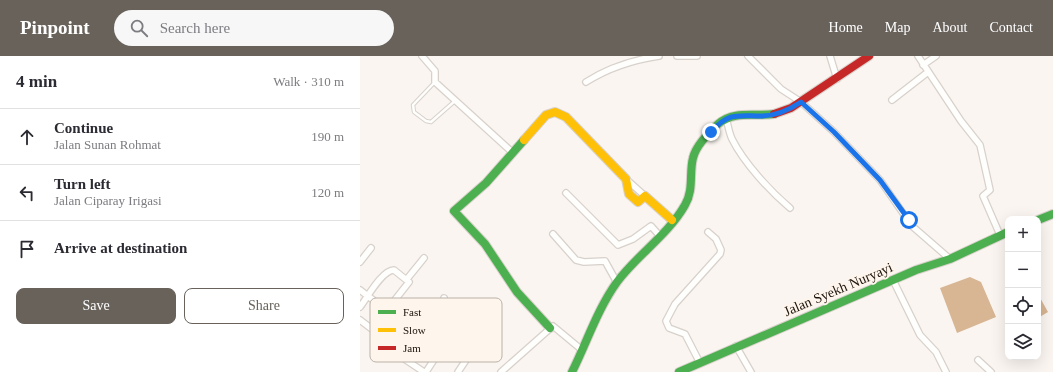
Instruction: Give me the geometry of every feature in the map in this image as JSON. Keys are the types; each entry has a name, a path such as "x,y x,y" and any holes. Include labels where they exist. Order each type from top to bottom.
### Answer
{"street":[{"path":"422,56 436,71 435,82 512,152"},
{"path":"586,82 596,75 611,68 630,62 659,56"},
{"path":"678,56 697,56"},
{"path":"748,56 781,89 801,102 862,160 880,180 912,226 950,259"},
{"path":"830,56 836,79"},
{"path":"572,372 615,278 659,235 685,204 692,184 695,151 721,122 726,118 744,114 761,116 777,114 787,110 853,69 869,56"},
{"path":"918,56 961,121 980,145 990,190 983,196 1004,234"},
{"path":"923,65 936,56"},
{"path":"892,100 928,72"},
{"path":"550,328 517,292 485,244 454,211 486,183 546,115 552,112 559,113 626,179 629,194 632,197 639,202 645,196 672,220"},
{"path":"726,118 732,139 747,161 771,191 790,208"},
{"path":"566,193 618,245 633,239 651,226 659,235"},
{"path":"1041,219 1053,214"},
{"path":"700,363 684,333 669,328 666,321 675,304 720,254 721,250 719,246 708,232"},
{"path":"553,234 576,260 584,262 605,261 615,278"},
{"name":"Jalan Syekh Nuryayi","path":"679,372 736,346 916,270 950,259 1004,234"},
{"path":"360,262 370,248"},
{"path":"396,298 424,258"},
{"path":"360,307 383,275 390,270 394,270 415,287"},
{"path":"893,280 920,335 936,352 946,372"},
{"path":"360,290 371,298"},
{"path":"360,320 370,328"},
{"path":"501,372 550,328 555,326 582,349"},
{"path":"736,346 751,372"},
{"path":"978,360 991,372"},
{"path":"409,362 425,372 432,362"},
{"path":"458,372 465,362"}],"lane":[{"path":"435,82 413,105 414,112 426,121 431,122 456,100"}],"shaded area":[{"path":"970,277 981,282 996,317 957,333 940,288"},
{"path":"1041,299 1048,312 1041,316"}],"traffic: fast":[{"path":"572,372 598,315 617,282 670,226 685,205 688,199 693,158 697,148 703,140 718,124 731,117 738,115 774,114"},
{"path":"524,140 486,183 454,211 485,244 517,292 550,328"},
{"path":"1041,219 1053,214"},
{"path":"679,372 916,270 950,259 1005,233"}],"traffic: slow":[{"path":"524,140 546,115 555,112 566,117 626,179 629,194 638,202 645,196 672,220"}],"traffic: jam":[{"path":"774,114 791,108 869,56"}],"route":[{"path":"711,132 726,118 744,114 761,116 777,114 801,102 862,160 890,192 909,220"}]}
